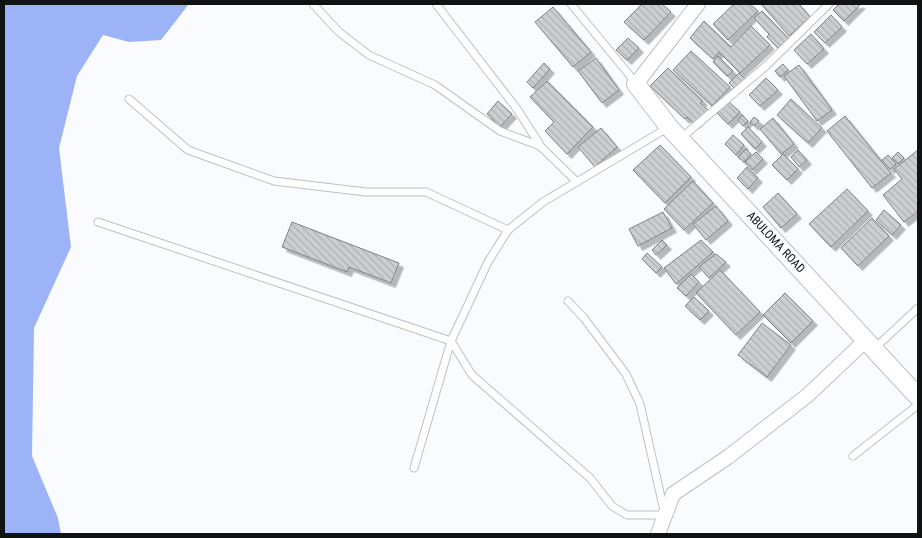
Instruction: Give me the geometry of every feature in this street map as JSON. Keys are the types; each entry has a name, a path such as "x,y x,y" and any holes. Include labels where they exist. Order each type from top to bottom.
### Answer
{"street":[{"path":"636,84 696,5"},
{"name":"ABULOMA ROAD","path":"636,84 675,133 918,397"},
{"path":"658,534 673,494 728,457 870,345"}],"lane":[{"path":"313,4 339,32 369,55 435,85 500,131 540,146"},
{"path":"436,4 517,109 540,146 577,182"},
{"path":"571,4 636,84"},
{"path":"414,468 451,341 488,262 508,230 543,202 577,182 675,133 766,66 829,4"},
{"path":"129,99 188,150 274,181 366,192 426,192 508,230"},
{"path":"98,222 451,341 472,375 590,478 612,506 627,515 665,515 640,404 626,374 584,318 568,301"},
{"path":"870,345 918,308"},
{"path":"853,456 918,405"}],"water":[{"path":"4,4 189,4 161,40 129,42 103,35 77,76 59,148 71,247 34,328 32,456 58,518 61,534 4,534"}],"building":[{"path":"642,4 662,4 671,12 644,40 624,22"},
{"path":"734,4 750,4 758,11 728,40 713,24"},
{"path":"761,4 799,4 810,17 789,36"},
{"path":"839,4 861,4 844,21 833,10"},
{"path":"553,7 591,52 573,67 535,22"},
{"path":"762,11 789,39 779,49 767,37 769,34 754,18"},
{"path":"831,15 842,27 825,43 814,32"},
{"path":"704,21 731,47 751,26 770,45 740,73 719,52 713,59 690,38"},
{"path":"811,34 824,49 807,64 794,50"},
{"path":"628,38 639,48 627,60 616,50"},
{"path":"691,51 730,87 712,106 673,70"},
{"path":"718,56 733,71 727,76 713,62"},
{"path":"596,58 619,90 602,103 578,71"},
{"path":"544,63 550,69 533,88 527,82"},
{"path":"783,64 788,70 780,77 775,71"},
{"path":"799,65 832,110 817,121 784,76"},
{"path":"668,68 703,101 700,103 708,110 695,124 687,117 685,119 650,86"},
{"path":"739,73 745,79 735,89 729,83"},
{"path":"766,78 778,90 760,106 749,95"},
{"path":"547,81 593,127 567,154 545,131 554,122 530,97"},
{"path":"791,99 822,128 808,143 777,115"},
{"path":"498,101 512,114 500,127 487,114"},
{"path":"728,101 740,112 728,124 717,113"},
{"path":"742,115 748,121 743,126 738,120"},
{"path":"845,116 891,173 872,188 827,131"},
{"path":"754,117 759,121 754,126 750,122"},
{"path":"773,118 794,144 781,154 760,129"},
{"path":"748,127 762,142 755,149 741,134"},
{"path":"601,128 617,147 595,167 578,147"},
{"path":"733,135 744,145 736,155 725,144"},
{"path":"660,145 691,177 665,203 633,170"},
{"path":"746,149 751,154 744,162 738,157"},
{"path":"798,150 807,160 799,167 791,157"},
{"path":"918,150 918,211 904,222 883,195 902,179 894,169"},
{"path":"756,152 763,159 752,170 745,162"},
{"path":"898,152 904,158 898,164 892,158"},
{"path":"783,154 798,169 787,180 772,165"},
{"path":"888,155 896,164 890,169 882,160"},
{"path":"747,167 758,178 748,189 737,178"},
{"path":"693,181 713,203 684,230 664,209"},
{"path":"847,189 868,211 831,247 809,224"},
{"path":"778,193 797,214 781,228 763,207"},
{"path":"716,206 728,221 706,240 693,224"},
{"path":"884,210 901,225 892,235 876,220"},
{"path":"663,212 672,228 638,246 629,229"},
{"path":"872,218 889,236 858,266 841,248"},
{"path":"292,222 399,263 391,283 349,267 347,272 282,247"},
{"path":"662,240 667,245 656,255 652,250"},
{"path":"701,240 713,252 676,284 664,268"},
{"path":"647,253 662,267 656,273 642,259"},
{"path":"716,254 726,262 709,278 699,267"},
{"path":"720,270 760,312 736,335 696,293"},
{"path":"691,274 699,282 686,296 677,288"},
{"path":"785,293 813,321 791,343 763,315"},
{"path":"694,297 709,311 700,320 685,306"},
{"path":"762,323 791,345 767,377 738,355"}]}
